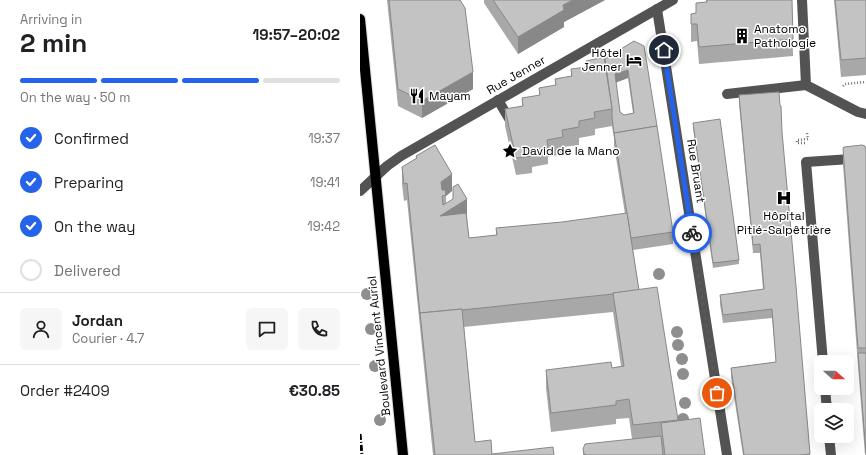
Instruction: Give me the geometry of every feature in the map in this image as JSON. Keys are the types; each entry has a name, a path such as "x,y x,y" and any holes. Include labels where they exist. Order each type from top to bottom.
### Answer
{"main road":[{"name":"Boulevard Vincent Auriol","path":"360,19 403,455"}],"street":[{"name":"Rue Jenner","path":"360,191 376,178 387,166 401,156 673,0"},
{"path":"802,0 806,85"},
{"name":"Rue Bruant","path":"657,9 727,455"},
{"path":"727,94 806,85 858,112 866,114"},
{"path":"498,100 511,122"},
{"path":"822,355 806,162 866,158"},
{"path":"830,443 831,455"}],"path":[{"path":"807,133 808,139 796,140 797,143 808,143"}],"building":[{"path":"389,0 460,0 465,8 473,72 422,101 398,89"},
{"path":"493,0 573,0 563,5 564,10 518,37"},
{"name":"Anatomo Pathologie","path":"707,0 792,0 793,39 699,47 697,24 691,24 691,14 696,13 696,3 707,2"},
{"path":"835,0 866,0 866,58 841,60"},
{"path":"634,41 644,46 657,126 614,133 605,59","holes":["628,70 634,113 624,115 620,112 615,74"]},
{"path":"604,57 612,109 594,112 595,118 579,121 579,127 562,130 563,137 547,140 548,147 531,150 532,156 516,158 505,109 523,106 522,98 540,95 539,88 556,85 555,79 572,76 571,69 587,67 586,61"},
{"path":"779,92 810,454 744,455 731,368 776,362 772,309 723,315 720,295 764,289 760,244 753,245 739,95"},
{"path":"720,119 739,260 713,263 693,123"},
{"path":"657,126 673,232 631,238 614,133"},
{"path":"435,145 452,174 441,182 442,190 445,190 446,195 442,196 443,205 453,199 453,187 458,184 467,199 440,216 466,213 469,238 497,235 496,228 562,222 627,213 639,290 420,314 407,183 404,184 402,167 417,158 416,156"},
{"path":"862,145 865,146 866,150 866,348 858,348 843,148"},
{"path":"657,287 678,420 633,425 629,399 616,401 616,405 551,413 546,370 611,362 612,368 624,366 613,293"},
{"path":"462,309 475,442 491,440 492,455 435,455 420,313"},
{"path":"858,353 866,353 866,453"},
{"path":"700,418 705,455 665,455 661,423"},
{"path":"661,436 663,455 587,455 584,454 583,449 585,444"},
{"path":"553,447 554,455 492,455 492,454"}],"railway":[{"path":"360,434 362,455"}],"way so far":[{"path":"692,233 717,393"}],"place":[{"name":"Anatomo Pathologie","path":"742,36"},
{"name":"Hôtel Jenner","path":"634,60"},
{"name":"Mayam","path":"417,96"},
{"name":"David de la Mano","path":"510,151"},
{"name":"Hôpital Pitié-Salpêtrière","path":"784,198"}],"route":[{"path":"664,50 692,233"}]}
